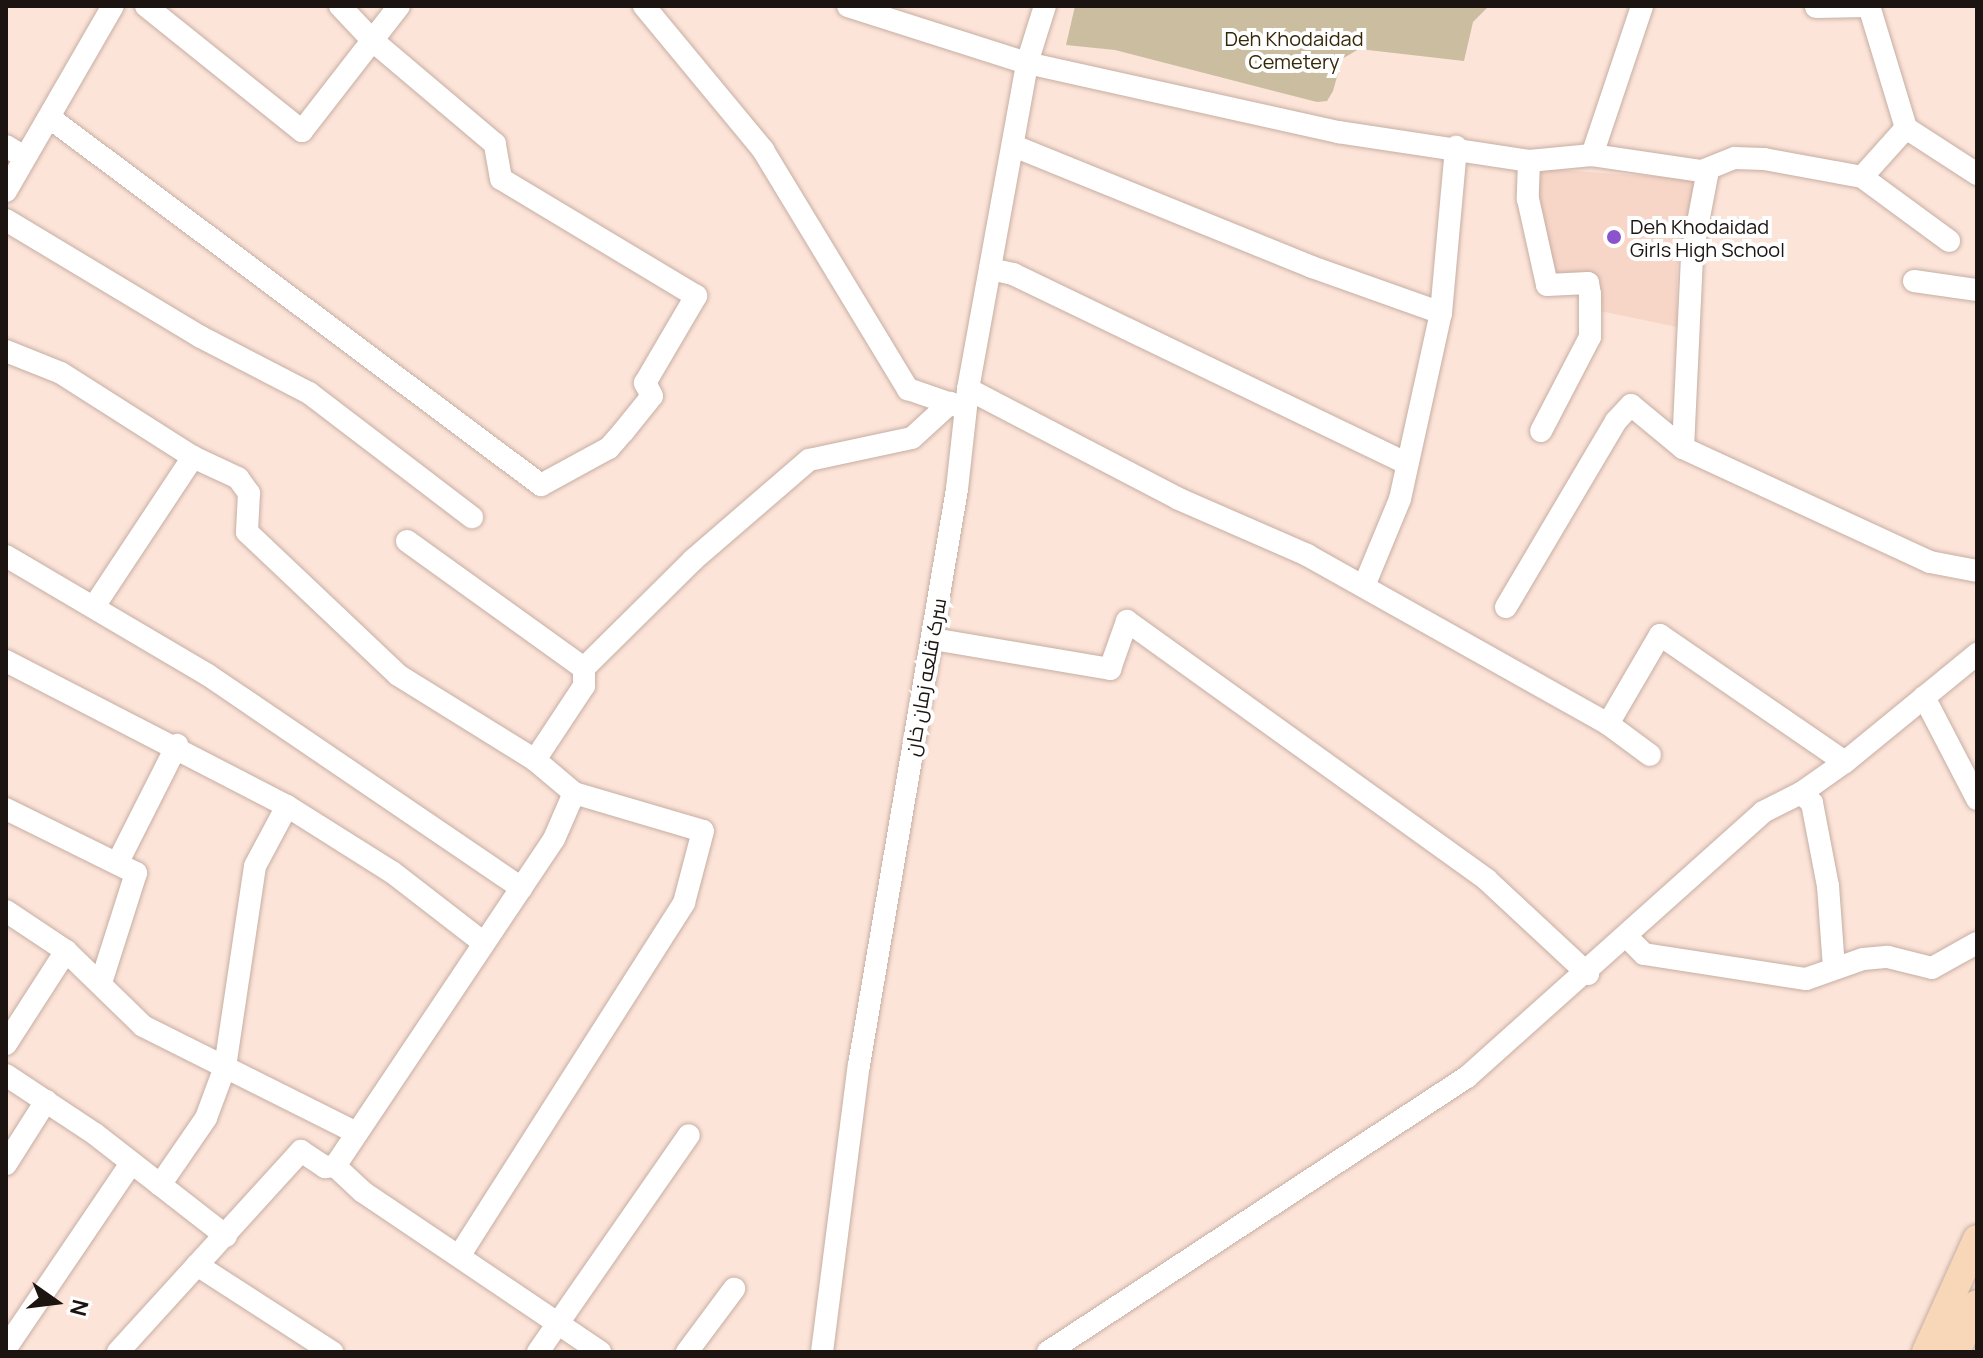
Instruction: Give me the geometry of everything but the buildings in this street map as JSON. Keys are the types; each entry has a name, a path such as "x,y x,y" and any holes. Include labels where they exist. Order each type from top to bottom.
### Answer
{"main road":[{"path":"1926,1352 1977,1239"},
{"path":"1956,1352 1977,1304"}],"street":[{"path":"6,191 15,152 50,118 113,6"},
{"path":"146,6 302,131 399,6"},
{"path":"50,118 541,485 609,448 623,432 652,396 645,383 696,296 501,179 495,144 373,41 340,6"},
{"path":"644,6 763,150 908,389 961,400 1307,555 1608,724 1650,755"},
{"path":"848,6 1027,63 1338,132 1456,147 1529,161 1592,155 1702,171 1735,158 1764,159 1862,177 1949,241"},
{"name":"سرک قلعه زمان خان","path":"822,1352 893,846 933,639 961,400 990,269 1027,63 1045,6"},
{"path":"1592,155 1642,6"},
{"path":"1816,7 1869,6 1906,128 1977,174"},
{"path":"1862,177 1906,128"},
{"path":"1014,146 1312,267 1441,313"},
{"path":"1364,586 1400,499 1405,463 1441,313 1456,147"},
{"path":"1529,161 1528,199 1547,285 1588,283 1590,294 1590,337 1541,431"},
{"path":"1683,448 1692,254 1707,175 1702,171"},
{"path":"6,220 201,337 309,393 472,517"},
{"path":"990,269 1013,274 1405,463"},
{"path":"1914,281 1977,290"},
{"path":"6,351 61,373 193,457 238,478 249,493 247,532 398,675 535,760 574,793 703,831 684,903 461,1253"},
{"path":"535,760 584,686 584,668 693,560 809,460 912,438 961,400"},
{"path":"1506,607 1616,421 1631,405 1683,448 1917,556 1977,571"},
{"path":"95,605 193,457"},
{"path":"407,541 584,668"},
{"path":"6,556 95,605 208,675 521,888"},
{"path":"933,639 1110,669 1127,621 1487,880 1588,974"},
{"path":"1608,724 1660,635 1845,762"},
{"path":"1048,1352 1467,1077 1574,978 1588,974 1763,812 1801,793 1845,762 1977,654"},
{"path":"6,661 177,745 287,806 392,872 484,943"},
{"path":"1924,697 1977,799"},
{"path":"119,860 177,745"},
{"path":"335,1166 554,839 574,793"},
{"path":"1801,793 1812,803 1823,858 1834,967"},
{"path":"160,1185 206,1118 225,1067 255,866 287,806"},
{"path":"6,809 119,860 136,873 101,983"},
{"path":"6,911 66,951 143,1026 357,1133"},
{"path":"1626,936 1644,954 1806,979 1834,967 1888,957 1932,968 1977,943"},
{"path":"6,1044 66,951"},
{"path":"6,1075 46,1101 226,1236"},
{"path":"6,1164 46,1101"},
{"path":"538,1352 689,1135"},
{"path":"118,1352 301,1151 325,1167 335,1166 363,1192 461,1253 600,1352"},
{"path":"6,1348 130,1165"},
{"path":"197,1265 332,1352"},
{"path":"687,1352 734,1289"}],"shaded area":[{"name":"Deh Khodaidad Girls High School","path":"1531,168 1690,179 1694,185 1677,266 1677,327 1600,311 1589,280 1551,279"}],"green space":[{"name":"Deh Khodaidad Cemetery","path":"1075,6 1489,6 1473,22 1464,61 1359,49 1342,59 1327,101 1317,102 1115,50 1066,45"}],"place":[{"name":"Deh Khodaidad Girls High School","path":"1614,237"}]}
